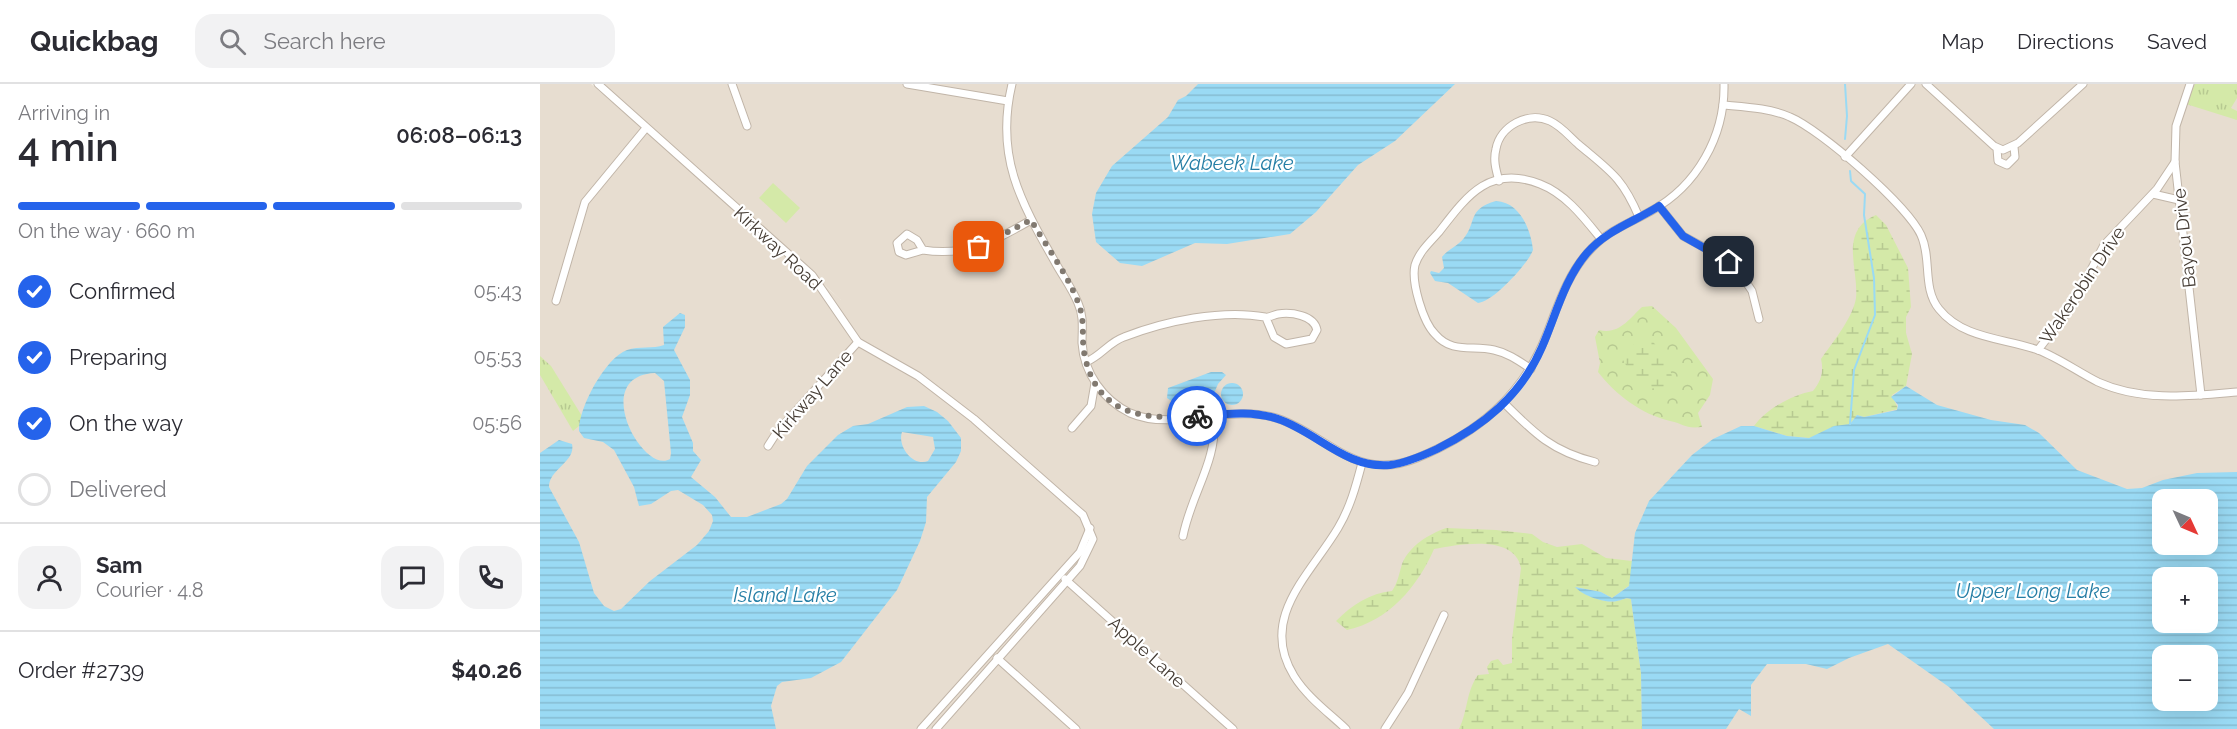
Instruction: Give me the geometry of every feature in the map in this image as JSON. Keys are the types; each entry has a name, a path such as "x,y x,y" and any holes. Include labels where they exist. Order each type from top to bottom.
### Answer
{"street":[{"name":"Kirkway Road","path":"598,84 812,274 858,342 918,376 949,399 1076,508 1090,528"},
{"path":"732,84 747,126"},
{"path":"907,84 1008,101"},
{"path":"1012,84 1008,101 1006,142 1009,166 1019,196 1031,220 1078,302 1083,321 1086,362 1095,383 1116,405 1139,416 1170,418 1248,413 1280,419 1362,463 1386,465 1417,458 1467,433 1504,404 1531,369 1569,279 1581,260 1601,239 1659,206 1684,185 1701,164 1713,143 1723,105 1724,84"},
{"path":"1845,157 1911,84"},
{"path":"1926,84 1997,148 2003,150 2014,147 2083,84"},
{"name":"Bayou Drive","path":"2190,84 2177,120 2175,162 2200,395"},
{"path":"1723,105 1756,108 1790,116 1816,131 1845,157 1903,210 1916,225 1926,252 1930,294 1945,316 1972,332 2038,350 2098,382 2122,391 2159,396 2237,392"},
{"path":"1499,181 1495,156 1503,134 1524,119 1546,119 1613,172 1627,192 1639,217"},
{"path":"556,301 587,198 646,128"},
{"path":"1997,148 1998,161 2007,165 2015,158 2014,147"},
{"name":"Wakerobin Drive","path":"2038,350 2072,306 2104,245 2152,194 2175,162"},
{"path":"1531,369 1502,352 1481,348 1459,348 1441,340 1424,318 1414,268 1421,254 1460,202 1475,190 1499,181 1526,180 1548,188 1574,207 1601,239"},
{"path":"2152,194 2179,200"},
{"path":"1659,206 1683,236 1718,255 1737,269 1752,291 1759,319"},
{"path":"923,250 946,253 970,250 997,240 1031,220"},
{"path":"1086,362 1102,354 1122,337 1186,320 1223,314 1259,315 1266,318 1277,314 1297,315 1310,319 1317,330 1316,335 1308,341 1286,344 1274,337 1266,318"},
{"name":"Kirkway Lane","path":"768,446 777,432 858,342"},
{"path":"1072,428 1091,406 1095,383"},
{"path":"1504,404 1553,447 1569,455 1595,462"},
{"path":"1183,536 1190,506 1215,446 1215,415"},
{"path":"1346,729 1295,678 1285,656 1282,632 1284,617 1292,596 1345,515 1362,463"},
{"path":"921,729 1061,575 1086,544 1090,528"},
{"path":"936,729 1067,581 1092,547 1094,539 1090,528"},
{"name":"Apple Lane","path":"1061,575 1233,729"},
{"path":"1385,729 1408,693 1444,615"},
{"path":"991,653 1076,729"}],"shaded area":[{"path":"540,84 591,84 841,300 604,84 2237,84 2237,623 2218,631 2218,567 2152,567 2152,633 2215,633 2188,645 2152,645 2154,711 2138,729 1869,547 2075,729 551,729 540,624"}],"green space":[{"path":"2195,84 2237,84 2237,98 2231,108 2237,111 2237,120 2186,104"},
{"path":"773,183 800,208 786,223 759,198"},
{"path":"1876,215 1886,225 1908,268 1911,307 1906,317 1906,333 1912,354 1906,386 1892,395 1898,409 1864,417 1857,415 1850,424 1809,438 1787,436 1754,426 1772,409 1788,399 1813,391 1818,384 1822,372 1821,359 1842,330 1854,306 1856,287 1853,252 1857,231 1864,222"},
{"path":"1652,306 1676,328 1713,379 1710,395 1698,413 1702,427 1685,426 1649,414 1621,396 1598,372 1600,363 1595,337 1599,330 1618,328 1642,307"},
{"path":"1650,338 1667,362 1673,389 1657,389 1642,383 1630,371 1621,356 1635,343"},
{"path":"540,356 551,366 582,416 579,426 573,431 540,375"},
{"path":"1446,528 1532,534 1543,542 1557,547 1582,544 1606,558 1632,561 1630,585 1612,598 1601,592 1575,587 1601,600 1612,602 1631,599 1641,673 1642,729 1459,729 1471,688 1478,675 1489,674 1487,667 1491,661 1498,659 1503,665 1512,663 1512,639 1521,568 1517,557 1509,550 1498,546 1471,544 1434,549 1411,589 1389,610 1376,619 1347,630 1336,621 1362,601 1376,594 1392,591 1409,552 1426,537"}],"water":[{"name":"Wabeek Lake","path":"1198,84 1455,84 1395,141 1358,165 1316,212 1290,234 1227,244 1195,243 1142,266 1120,263 1096,242 1092,214 1096,193 1112,166 1168,117 1178,100 1186,96"},
{"path":"1496,201 1512,206 1523,218 1530,234 1533,250 1509,282 1492,297 1478,303 1448,283 1435,281 1430,273 1431,271 1439,273 1444,268 1442,257 1464,238 1477,212 1487,204"},
{"name":"Island Lake","path":"680,313 685,315 685,327 674,350 690,380 690,395 682,417 693,443 693,451 701,460 691,477 715,497 731,517 747,517 781,504 787,499 807,466 838,435 853,426 868,424 907,407 924,406 937,412 948,421 961,438 961,451 956,462 927,497 926,522 920,541 897,590 841,662 811,678 782,682 777,686 771,706 776,729 540,729 540,453 559,440 572,444 570,456 553,475 549,487 579,542 594,593 604,606 614,611 621,609 650,581 697,545 709,531 713,521 712,515 703,505 678,490 671,491 651,504 639,506 634,487 614,450 603,442 584,438 579,431 588,398 594,385 610,363 627,350 664,345 663,327","holes":["655,373 664,381 670,459 659,460 647,453 636,440 628,423 624,406 626,390 636,378","902,432 933,437 935,449 928,461 917,461 908,454 902,443"]},
{"path":"1211,372 1222,372 1226,375 1218,384 1210,403 1192,400 1176,404 1167,398 1168,388"},
{"path":"1232,383 1240,386 1243,394 1240,402 1232,405 1224,402 1221,394 1224,386"},
{"name":"Upper Long Lake","path":"1906,386 1937,405 1991,420 2025,425 2039,433 2077,470 2127,489 2142,488 2163,480 2197,473 2237,472 2237,729 1994,729 1949,687 1888,644 1849,658 1827,669 1806,664 1767,664 1751,685 1751,716 1739,709 1726,729 1642,729 1641,673 1631,599 1612,602 1600,600 1575,587 1601,592 1612,598 1629,586 1635,533 1649,501 1692,455 1713,439 1741,426 1754,426 1787,436 1809,438 1834,426 1850,424 1857,415 1864,417 1897,410 1898,405 1891,397"}],"waterway":[{"path":"1845,84 1847,116 1845,139"},
{"path":"1850,171 1851,181 1865,194 1864,215 1874,278 1875,315 1854,370 1850,424"}],"way so far":[{"path":"979,247 997,240 1031,220 1078,302 1083,321 1082,344 1086,362 1101,391 1116,405 1139,416 1150,418 1197,416"}],"route":[{"path":"1197,416 1248,413 1270,416 1289,423 1344,456 1362,463 1386,465 1409,461 1467,433 1504,404 1536,360 1574,270 1593,246 1623,224 1659,206 1683,236 1729,262"}]}
